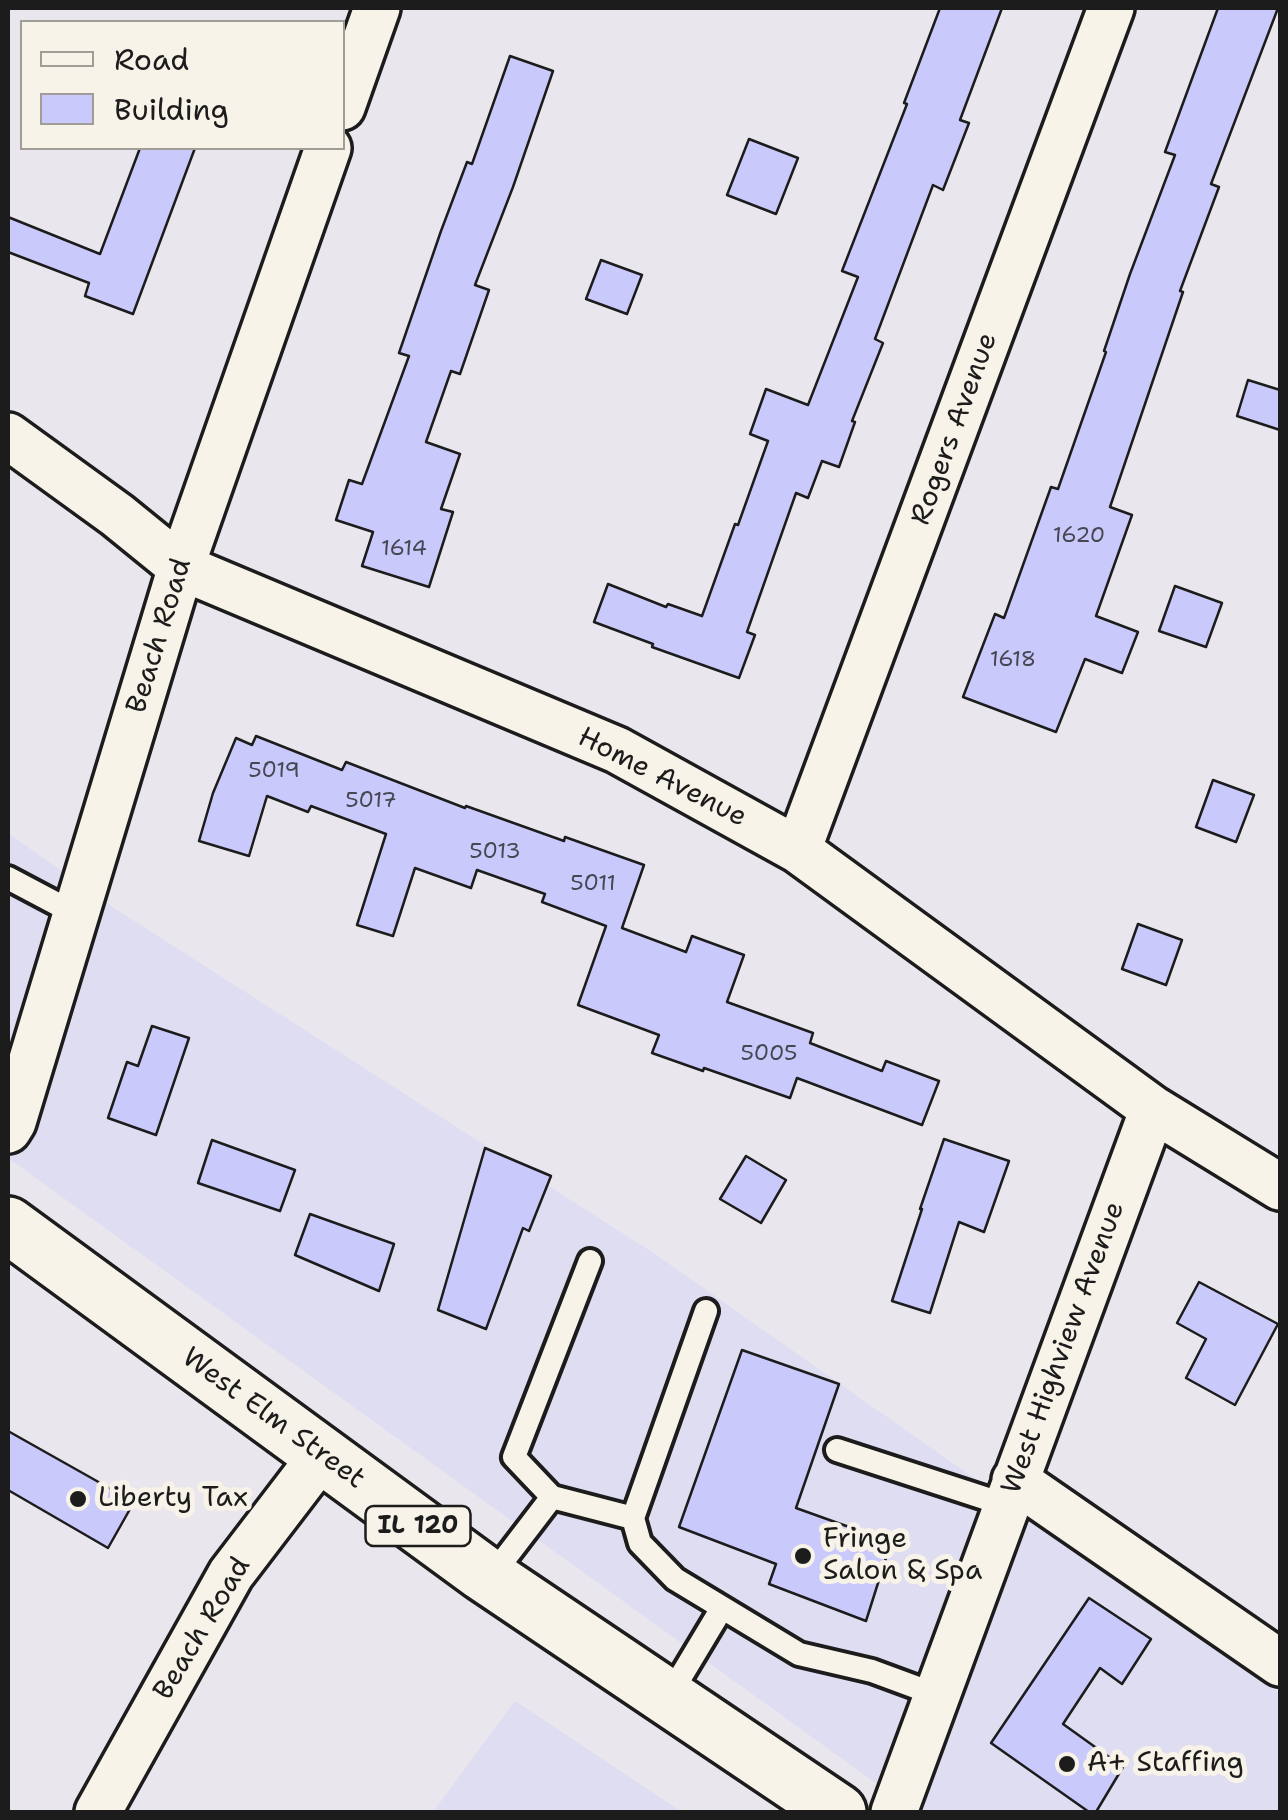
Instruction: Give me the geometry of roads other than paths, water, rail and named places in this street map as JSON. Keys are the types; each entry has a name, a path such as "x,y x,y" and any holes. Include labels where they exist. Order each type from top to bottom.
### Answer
{"main road":[{"name":"West Elm Street","path":"8,1225 490,1578 838,1812"}],"street":[{"path":"345,99 378,8"},
{"name":"Rogers Avenue","path":"798,850 1111,8"},
{"name":"Beach Road","path":"8,1130 181,567 327,150"},
{"name":"Home Avenue","path":"8,436 181,567 617,750 798,850 1153,1109 1280,1187"},
{"name":"West Highview Avenue","path":"894,1812 1153,1109"},
{"name":"Beach Road","path":"98,1812 231,1574 322,1455"},
{"path":"1010,1492 1280,1663"}],"lane":[{"path":"8,878 76,914"},
{"path":"590,1261 514,1457 552,1498 633,1518"},
{"path":"706,1311 633,1518 640,1543 675,1580 799,1654 872,1671 937,1694"},
{"path":"837,1450 1010,1492"},
{"path":"490,1578 552,1498"},
{"path":"668,1698 722,1608"}],"place":[{"name":"Liberty Tax","path":"78,1499"},
{"name":"Fringe Salon & Spa","path":"803,1556"},
{"name":"A+ Staffing","path":"1067,1764"}]}
